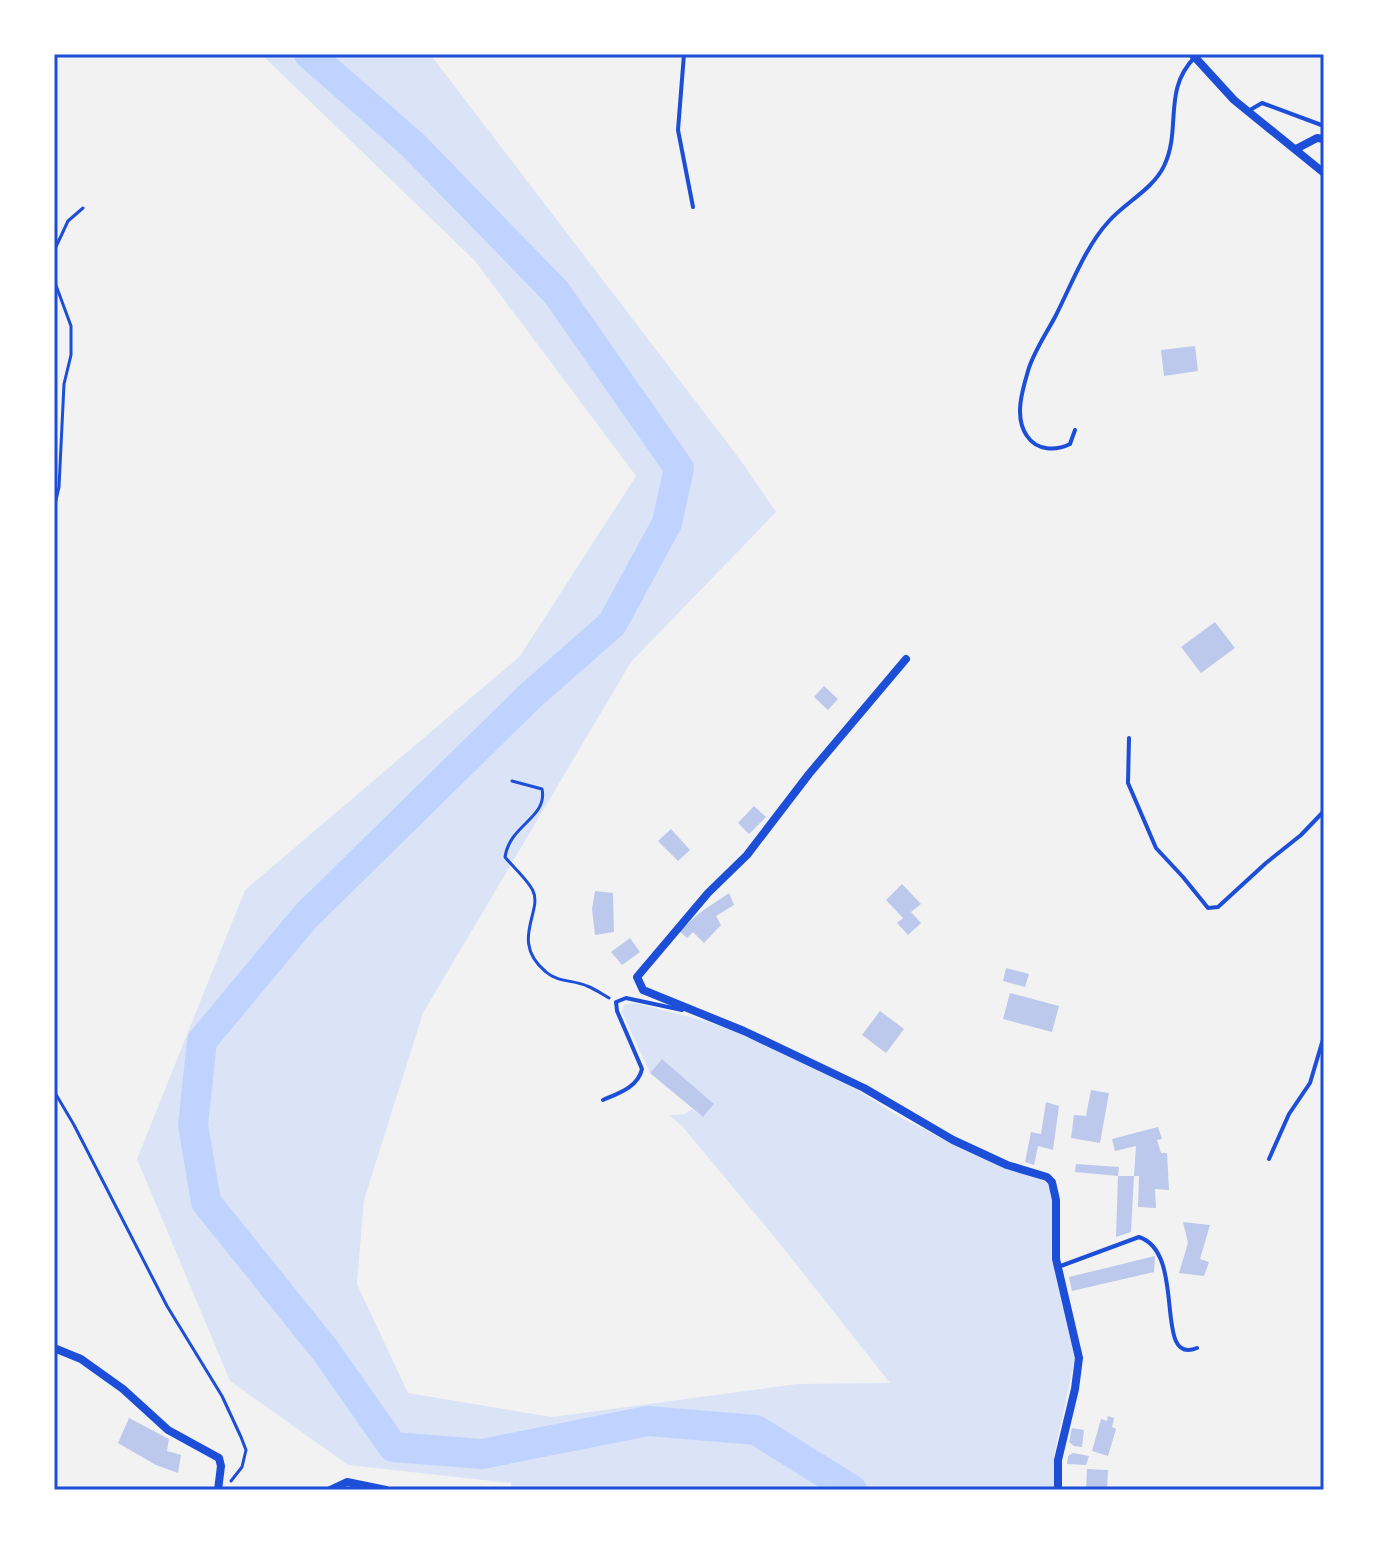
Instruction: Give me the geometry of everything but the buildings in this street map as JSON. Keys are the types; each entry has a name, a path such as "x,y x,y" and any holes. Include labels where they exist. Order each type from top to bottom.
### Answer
{"street":[{"path":"1193,55 1234,100 1324,173"},
{"path":"1296,149 1317,138 1324,139"},
{"path":"906,659 809,774 747,855 708,893 637,977 643,990 744,1031 864,1088 953,1140 1007,1165 1047,1177 1052,1182 1056,1200 1056,1259 1079,1358 1058,1460 1058,1490"},
{"path":"54,1348 81,1359 123,1389 168,1430 219,1458 220,1490"},
{"path":"330,1490 347,1482 386,1490"}],"lane":[{"path":"684,54 677,108 678,130 693,207"},
{"path":"1075,430 1070,444 1060,449 1039,447 1028,438 1020,422 1021,398 1029,368 1091,247 1108,222 1152,183 1164,167 1171,147 1173,104 1180,74 1193,55"},
{"path":"1248,111 1262,103 1324,126"},
{"path":"1129,738 1128,783 1156,848 1208,908 1218,907 1324,811"},
{"path":"603,1100 639,1079 642,1069 616,1002 626,998 696,1013"},
{"path":"1269,1159 1289,1114 1310,1083 1324,1036"},
{"path":"1058,1267 1139,1237 1149,1240 1161,1255 1167,1275 1169,1317 1177,1346 1189,1352 1197,1348"}],"path":[{"path":"54,251 68,221 83,208"},
{"path":"54,280 71,326 71,355 64,384 59,487 54,509"},
{"path":"512,781 542,789 544,800 539,810 507,844 505,857 533,891 535,904 527,932 532,954 546,972 562,980 587,985 616,1002"},
{"path":"54,1091 167,1306 222,1396 241,1437 246,1450 242,1467 220,1490"}],"shaded area":[{"path":"261,54 430,54 739,458 776,512 631,662 423,1013 364,1200 357,1284 408,1393 552,1417 797,1384 890,1383 777,1240 682,1126 669,1115 685,1114 692,1109 703,1117 714,1104 662,1059 650,1073 622,1012 624,1005 635,1003 742,1034 852,1087 898,1116 960,1148 993,1163 1035,1176 1048,1184 1053,1201 1051,1257 1075,1359 1054,1455 1054,1490 511,1490 511,1483 348,1465 230,1381 137,1159 245,890 520,656 636,476 475,261"}],"waterway":[{"path":"309,54 413,145 556,292 679,468 667,523 612,624 529,697 305,917 202,1041 193,1125 206,1202 325,1350 393,1447 482,1454 648,1421 756,1430 852,1490"}]}
